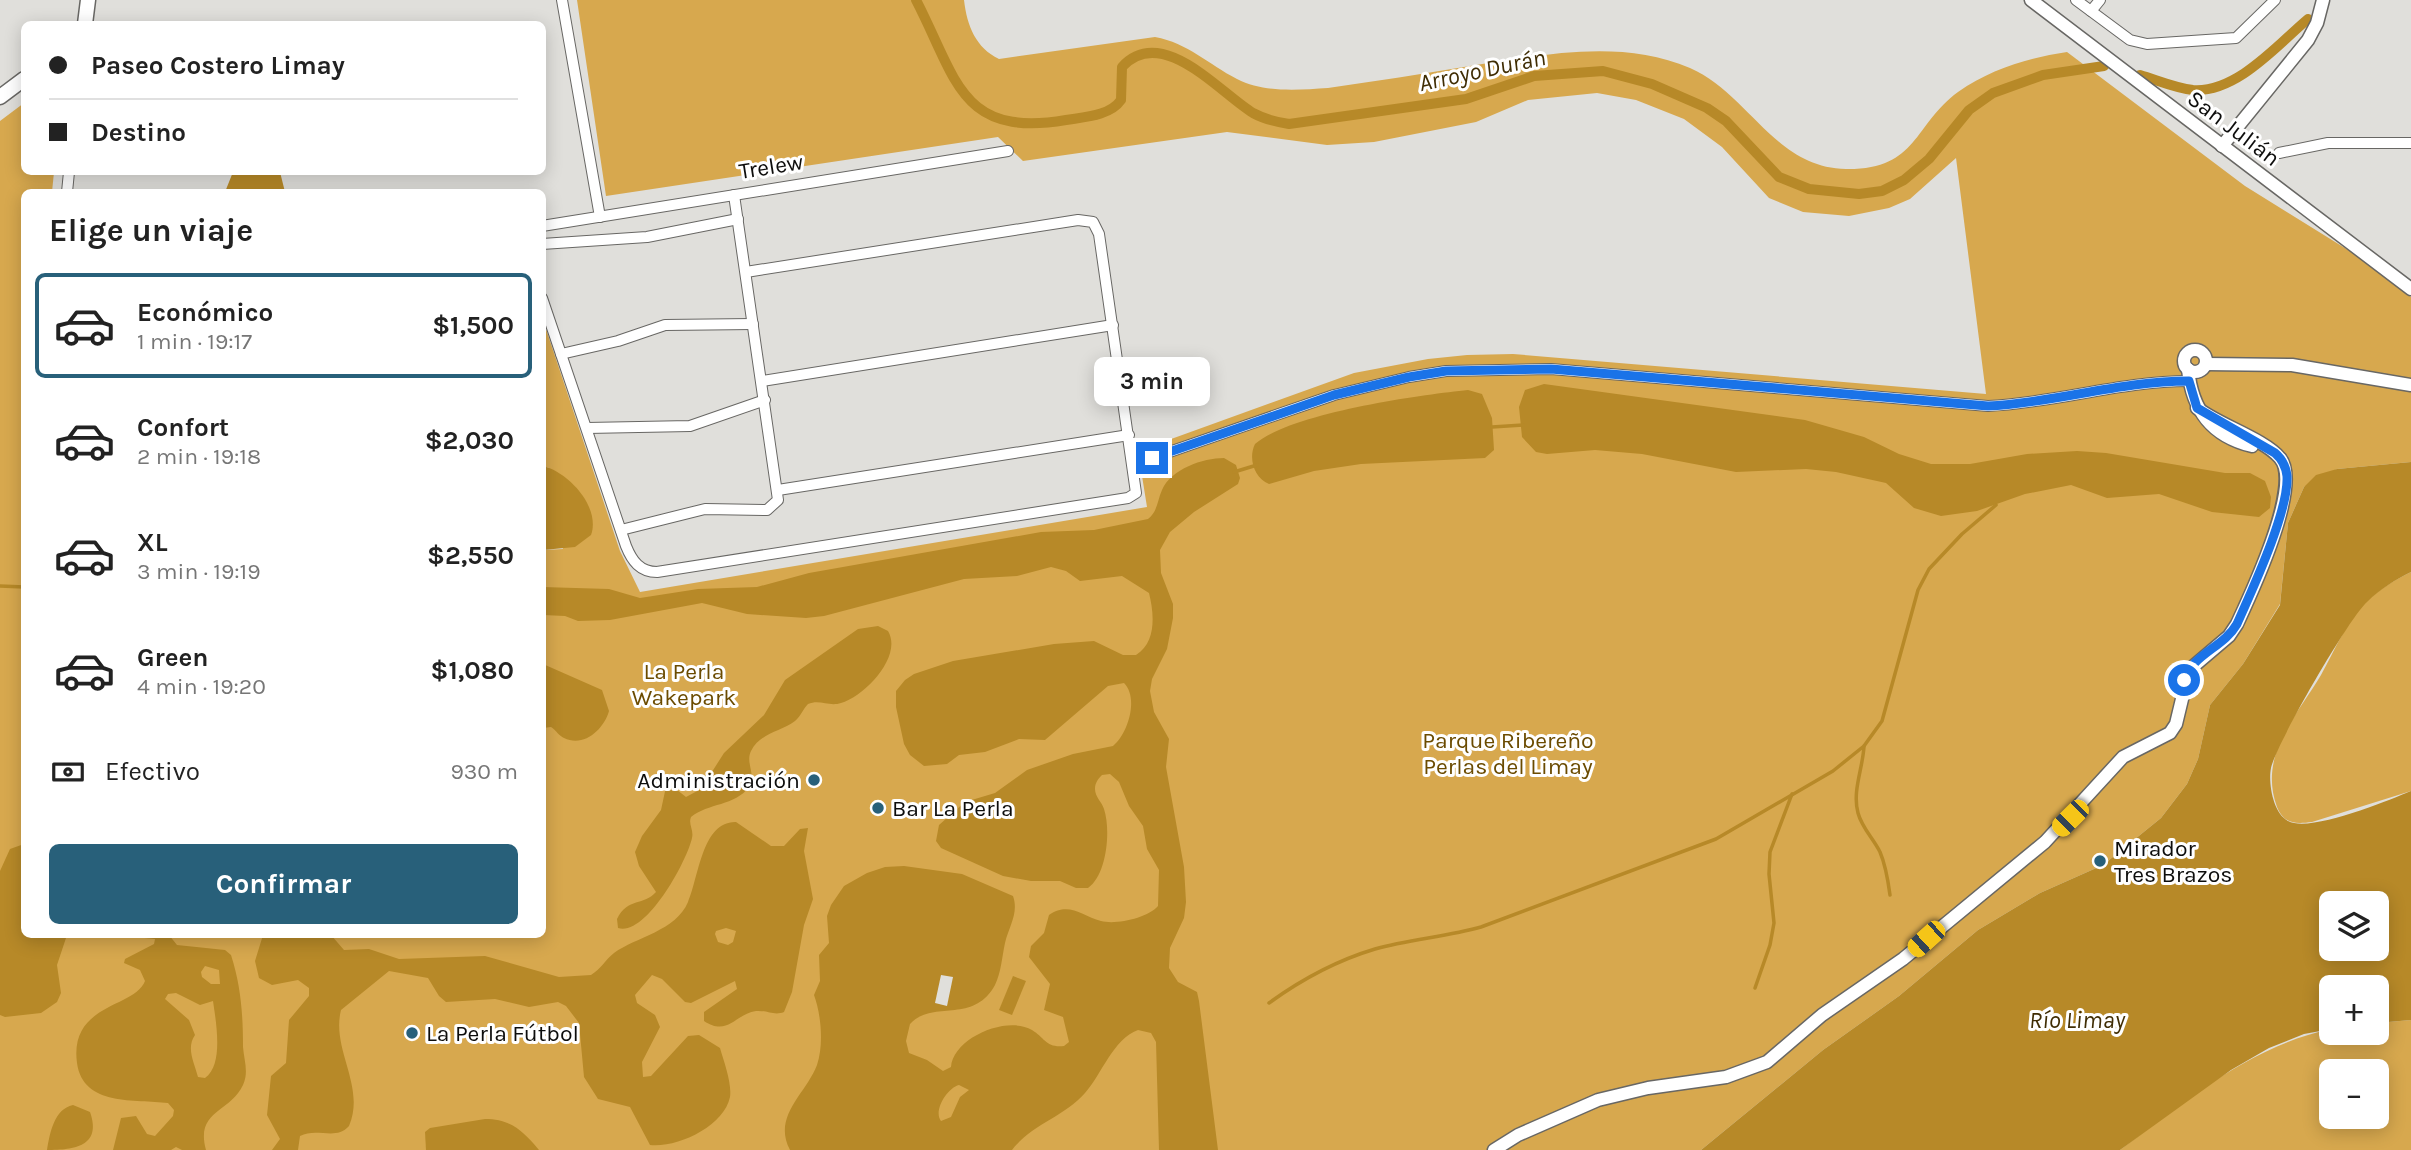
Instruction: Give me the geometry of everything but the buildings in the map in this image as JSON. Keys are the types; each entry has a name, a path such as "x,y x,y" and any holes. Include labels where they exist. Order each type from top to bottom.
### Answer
{"main road":[{"path":"85,21 88,0"},
{"path":"0,97 21,81"}],"street":[{"path":"562,0 600,217"},
{"name":"San Julián","path":"2031,0 2411,289"},
{"path":"2091,11 2100,0"},
{"path":"2222,146 2308,40 2317,23 2323,0"},
{"path":"2079,1 2130,40 2147,44 2236,38 2272,1"},
{"path":"2278,153 2328,143 2411,143"},
{"name":"Trelew","path":"546,225 1008,151"},
{"path":"621,530 699,510 767,509 775,505 778,490 734,195"},
{"path":"546,244 647,237 738,219"},
{"path":"546,310 621,530 637,565 657,572 1132,498 1136,493 1137,485 1098,230 1089,220 746,272"},
{"path":"561,354 618,341 665,325 753,324"},
{"path":"762,381 1113,325"},
{"path":"1494,1150 1518,1135 1598,1100 1648,1088 1713,1080 1754,1068 1778,1053 1829,1010 1903,959 2045,842 2123,757 2174,729 2186,675 2197,660 2229,636 2237,624 2279,518 2286,469 2280,457 2269,450 2222,435 2197,408 2184,359 2190,351 2201,352 2206,364"},
{"path":"1152,458 1334,395 1446,371 1551,369 1988,406 2026,403 2188,375 2198,372 2206,364 2292,365 2411,386"},
{"path":"587,428 690,426 765,400"},
{"path":"778,490 1129,435"}],"green space":[{"name":"Parque Ribereño Perlas del Limay","path":"577,0 964,0 974,35 984,49 999,59 1155,37 1188,49 1237,79 1258,87 1281,90 1328,88 1553,54 1609,51 1636,53 1690,68 1711,80 1781,143 1800,156 1821,165 1846,169 1870,167 1888,162 1901,154 1943,105 1983,77 2024,61 2067,52 2245,186 2361,258 2411,297 2411,462 2337,469 2304,487 2288,523 2280,604 2243,664 2210,705 2198,759 2187,784 2161,818 2103,865 2040,893 1978,930 1899,996 1823,1050 1701,1150 0,1150 0,121 21,105 21,175 54,175 52,189 21,189 21,938 546,938 546,550 563,549 549,468 546,467 546,329 620,551 640,592 1147,507 1138,451 1354,373 1428,359 1513,354 1986,394 1956,158 1910,199 1889,208 1849,216 1803,212 1769,198 1722,147 1684,119 1636,100 1597,93 1528,100 1476,122 1374,142 1327,145 1227,132 1023,161 998,137 606,196"},
{"path":"2411,572 2411,791 2312,822 2295,823 2287,820 2277,807 2272,788 2272,770 2282,737 2359,609 2382,589"},
{"path":"2411,1020 2411,1150 2120,1150 2220,1078 2273,1048 2319,1032 2319,1045 2389,1045 2389,1022"}],"water":[{"path":"232,175 281,175 284,189 226,189"},
{"path":"1544,384 1805,420 1864,437 1899,454 1931,464 1970,464 2027,454 2077,451 2106,453 2225,473 2250,473 2265,481 2271,497 2270,508 2259,517 2212,512 2159,494 2107,498 2071,485 2025,494 1977,511 1941,516 1914,508 1886,483 1836,472 1806,469 1736,472 1642,454 1595,450 1547,454 1536,452 1522,437 1519,407 1525,390"},
{"path":"1468,390 1482,394 1492,418 1494,450 1485,458 1361,464 1314,471 1269,484 1259,477 1254,467 1252,455 1255,444 1272,433 1297,423 1357,407"},
{"path":"1224,458 1236,465 1240,478 1238,484 1194,512 1170,532 1160,550 1161,573 1173,604 1173,618 1167,649 1152,679 1150,691 1154,712 1169,739 1166,767 1184,867 1184,918 1170,948 1169,968 1178,982 1197,992 1218,1150 1159,1150 1156,1042 1151,1033 1138,1030 1115,1049 1077,1101 1029,1134 1012,1150 790,1150 785,1126 788,1116 812,1076 819,1057 821,1029 814,995 820,981 819,955 829,943 827,916 844,886 867,873 885,867 904,866 962,874 1013,896 1014,914 999,975 986,997 965,1008 930,1013 910,1024 906,1041 909,1053 927,1060 943,1071 951,1067 954,1056 961,1047 983,1032 996,1027 1021,1026 1032,1030 1053,1045 1064,1046 1069,1042 1063,1017 1044,1010 1050,984 1029,957 1031,946 1044,933 1049,915 1069,909 1101,921 1115,922 1140,917 1158,906 1159,870 1147,849 1143,826 1129,806 1119,782 1110,774 1102,775 1095,787 1106,818 1107,840 1100,873 1088,888 1076,888 1060,881 1031,881 1003,876 941,848 936,841 939,825 965,802 995,793 1027,770 1073,754 1113,746 1123,733 1130,716 1131,697 1124,683 1108,686 1045,740 1019,739 985,752 959,755 947,764 924,766 910,755 904,744 896,707 896,691 905,680 914,674 953,661 1054,644 1094,641 1123,655 1136,655 1148,643 1151,635 1153,618 1149,593 1122,576 1080,581 1066,571 1051,567 1017,576 964,579 824,616 806,618 747,614 702,603 610,620 578,621 565,616 546,615 546,587 609,589 640,598 698,589 757,587 809,573 1041,532 1094,530 1148,519 1156,509 1166,483 1180,471 1198,463","holes":["959,1085 969,1090 960,1097 951,1117 941,1121 939,1112 942,1100 950,1090"]},
{"name":"Río Limay","path":"2411,462 2411,572 2372,597 2345,631 2299,709 2276,755 2271,768 2271,789 2275,805 2283,817 2299,824 2349,814 2411,791 2411,1020 2389,1022 2389,975 2319,975 2319,1031 2304,1034 2269,1048 2231,1070 2120,1150 1701,1150 1823,1050 1899,996 1978,930 2040,893 2103,865 2161,818 2187,784 2198,759 2210,705 2243,664 2280,605 2288,523 2304,487 2316,475 2337,469"},
{"path":"546,467 572,483 587,502 591,513 591,535 575,547 546,550"},
{"path":"878,626 888,631 891,641 886,663 879,674 851,699 841,703 808,704 795,721 760,740 751,751 749,760 752,778 749,787 736,798 691,817 692,835 689,849 664,895 641,921 629,928 618,928 617,919 626,907 656,892 639,866 635,852 642,836 661,810 667,782 686,797 701,789 724,753 764,715 785,680 858,629"},
{"path":"546,665 602,690 609,711 603,724 592,735 579,741 571,740 562,737 551,727 546,728"},
{"path":"736,822 771,846 784,846 800,829 808,828 804,851 813,899 804,925 792,992 784,1012 756,1011 719,1027 704,1021 704,1012 737,989 735,981 691,1003 685,1002 662,979 652,975 635,995 637,1003 655,1015 660,1027 642,1062 643,1077 651,1076 688,1036 699,1035 720,1048 729,1079 730,1097 726,1108 709,1126 686,1139 650,1145 630,1107 598,1099 584,1077 579,1023 566,1006 558,1002 529,1007 495,999 446,1002 428,978 389,971 341,1010 340,1039 354,1097 349,1126 338,1133 300,1136 298,1150 272,1150 280,1139 267,1115 271,1076 286,1063 289,1020 309,996 309,988 298,980 272,985 259,978 255,961 262,938 334,938 344,950 369,949 399,959 485,956 559,977 591,975 614,953 665,927 682,912 688,902 703,852 716,831 725,824","holes":["726,928 736,931 733,942 728,945 718,942 716,931"]},
{"path":"21,845 21,938 66,938 57,965 61,993 57,1002 41,1013 5,1017 0,1015 0,871 10,849"},
{"path":"144,938 171,938 177,945 225,950 231,955 237,978 246,1075 237,1094 209,1119 204,1137 206,1150 182,1150 176,1147 171,1150 113,1150 121,1118 136,1116 147,1134 155,1136 173,1116 174,1110 168,1103 127,1100 100,1094 89,1087 81,1077 77,1063 77,1043 92,1018 129,997 139,990 145,981 140,970 124,963 125,959 154,944 155,939","holes":["205,966 219,970 220,984 211,984 202,977 201,972","176,993 200,1005 213,1001 217,1031 215,1063 205,1078 198,1077 193,1061 191,1045 195,1035 189,1020 165,999 168,994"]},
{"path":"1013,976 1026,981 1012,1015 999,1010"},
{"path":"73,1105 90,1112 93,1123 89,1139 76,1147 47,1150 57,1117 61,1111"},
{"path":"485,1119 502,1121 516,1127 539,1150 426,1150 425,1132 430,1128"}],"pier":[{"path":"941,975 953,977 947,1006 935,1003"}],"waterway":[{"name":"Arroyo Durán","path":"916,0 942,55 967,96 983,111 1004,120 1031,123 1104,113 1121,100 1122,67 1138,56 1155,53 1173,57 1190,66 1253,113 1289,124 1466,99 1534,76 1603,71 1652,84 1707,108 1726,121 1779,177 1809,189 1859,194 1882,191 1904,180 1929,159 1969,110 1993,93 2043,75 2104,66"},
{"name":"Arroyo Durán","path":"2140,75 2193,90 2225,84 2256,65 2308,19"},
{"path":"1492,427 1523,425"},
{"path":"1234,472 1257,465"},
{"path":"1269,1003 1294,986 1346,959 1388,946 1481,927 1716,839 1833,771 1864,746 1882,721 1918,590 1929,569 1962,534 1996,505"},
{"path":"0,586 21,587"},
{"path":"1864,746 1856,805 1862,823 1882,857 1890,895"},
{"path":"1755,988 1770,945 1774,923 1769,874 1770,852 1792,794"}],"place":[{"name":"Administración","path":"814,780"},
{"name":"Bar La Perla","path":"878,808"},
{"name":"Mirador Tres Brazos","path":"2100,861"},
{"name":"La Perla Fútbol","path":"412,1033"}],"route":[{"path":"1152,458 1334,395 1370,385 1446,371 1551,369 1988,406 2039,401 2097,388 2189,381 2197,408 2275,453 2280,457 2287,475 2286,493 2279,518 2237,624 2229,636 2197,660 2184,680"}],"park label":[{"name":"La Perla Wakepark","path":"684,684"}]}
